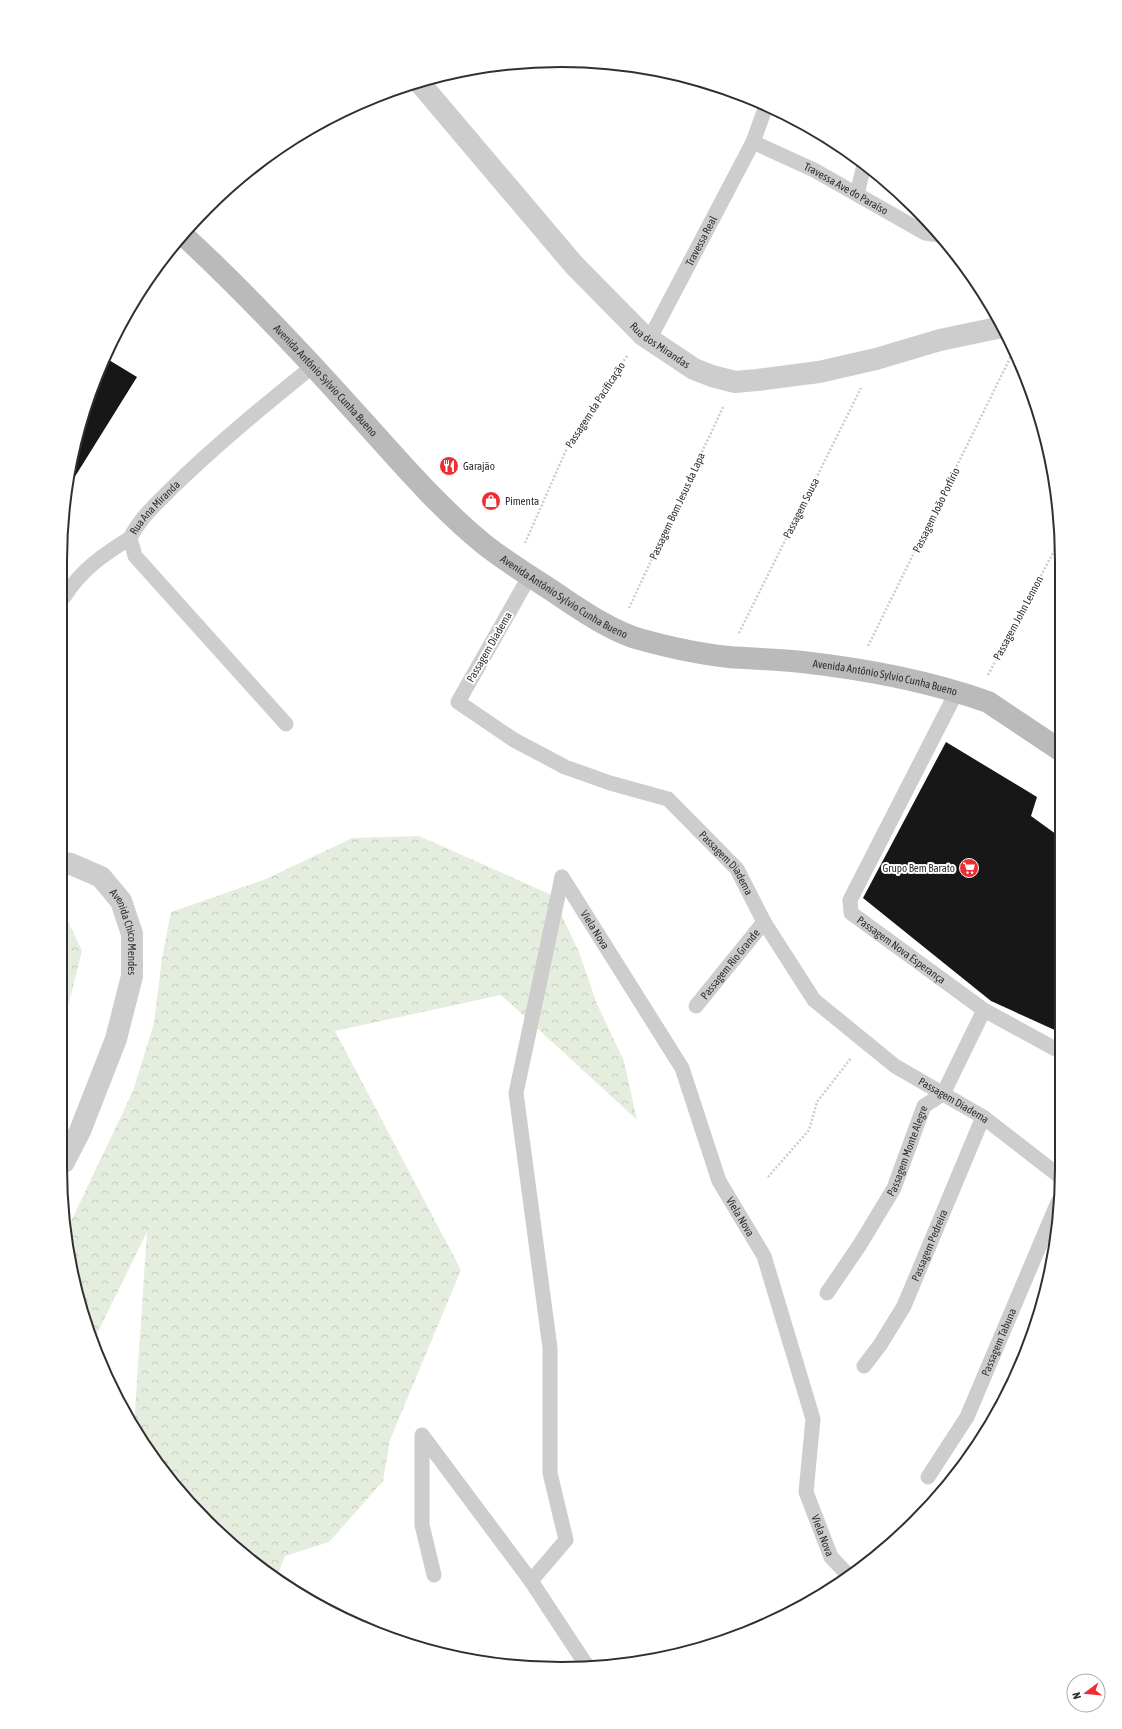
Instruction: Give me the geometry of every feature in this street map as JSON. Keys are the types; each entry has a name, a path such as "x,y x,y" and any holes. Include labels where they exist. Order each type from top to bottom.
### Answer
{"main road":[{"name":"Avenida Antônio Sylvio Cunha Bueno","path":"187,239 263,313 448,512 484,544 522,572 618,630 636,638 677,648 727,656 800,662 857,669 966,695 988,702 1055,747"}],"street":[{"name":"Rua dos Mirandas","path":"423,87 574,265 646,337 694,370 735,382 819,372 876,359 940,340 996,328"},
{"name":"Avenida Chico Mendes","path":"67,863 101,877 121,901 132,934 132,976 116,1039 80,1131 67,1156"}],"lane":[{"name":"Travessa Real","path":"646,337 753,142 764,111"},
{"name":"Travessa Ave do Paraíso","path":"753,142 814,170 890,215 925,233 931,234"},
{"path":"856,194 863,170"},
{"name":"Rua Ana Miranda","path":"286,724 135,556 130,538 145,515 186,474 313,366"},
{"path":"67,593 93,562 130,538"},
{"name":"Passagem Diadema","path":"522,572 458,702 514,740 565,767 610,783 668,798 737,869 764,922 814,1000 895,1066 983,1117 1055,1173"},
{"name":"Passagem Nova Esperança","path":"966,695 850,900 851,913 984,1010 1055,1049"},
{"name":"Viela Nova","path":"531,1581 566,1540 550,1473 550,1348 516,1093 562,877 682,1068 719,1181 764,1256 813,1419 806,1492 831,1557 845,1572"},
{"name":"Passagem Rio Grande","path":"696,1006 764,922"},
{"path":"943,1094 984,1010"},
{"name":"Passagem Monte Alegre","path":"827,1293 859,1246 894,1188 924,1106 943,1094"},
{"name":"Passagem Pedreira","path":"864,1366 880,1345 904,1306 983,1117"},
{"name":"Passagem Tabuna","path":"928,1476 967,1417 1053,1215"},
{"path":"434,1575 422,1525 422,1435 531,1581 584,1661"}],"path":[{"name":"Passagem da Pacificação","path":"522,572 571,439 606,386 646,337"},
{"name":"Passagem João Porfírio","path":"857,669 1010,357"},
{"name":"Passagem Sousa","path":"727,656 876,359"},
{"name":"Passagem Bom Jesus da Lapa","path":"618,630 735,382"},
{"name":"Passagem John Lennon","path":"966,695 1055,549"},
{"path":"768,1178 810,1130 817,1102 864,1040"}],"green space":[{"path":"419,836 552,895 579,952 597,1004 624,1061 637,1120 501,995 335,1031 461,1270 390,1440 383,1481 329,1542 285,1556 278,1573 235,1539 190,1494 169,1469 135,1417 147,1232 96,1335 76,1264 70,1223 133,1091 154,1023 162,958 171,912 266,879 352,838"},
{"path":"67,919 82,951 67,1010"}],"building":[{"path":"110,361 137,377 74,478 84,433 93,402"},
{"name":"Grupo Bem Barato","path":"946,742 1037,797 1031,816 1055,833 1055,1030 991,1001 863,898"}],"place":[{"name":"Garajão","path":"449,466"},
{"name":"Pimenta","path":"491,501"},
{"name":"Grupo Bem Barato","path":"969,868"}]}
